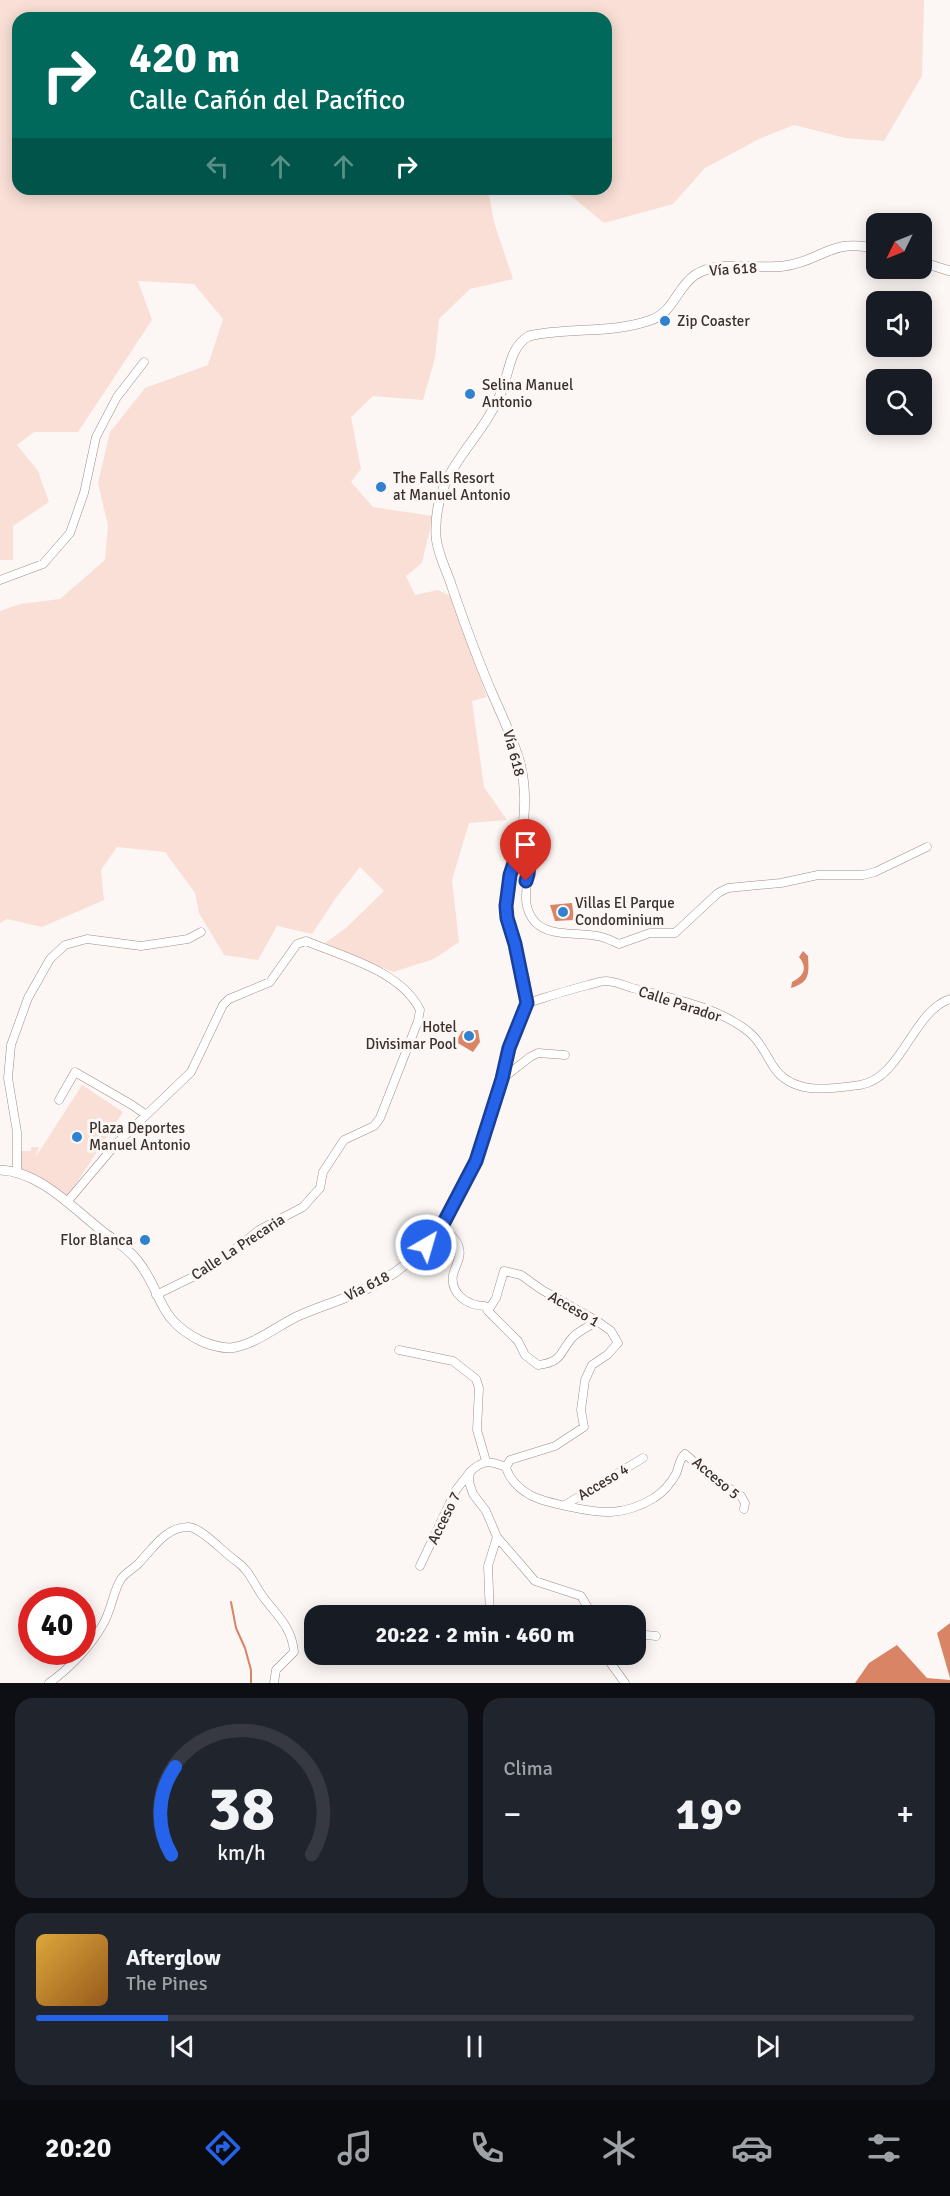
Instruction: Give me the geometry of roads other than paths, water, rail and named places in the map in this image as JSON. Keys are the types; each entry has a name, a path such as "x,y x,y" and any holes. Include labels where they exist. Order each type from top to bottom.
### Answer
{"street":[{"name":"Vía 618","path":"0,1170 17,1173 40,1184 67,1202 136,1257 156,1295 175,1324 195,1338 213,1346 225,1348 251,1343 297,1317 389,1277 416,1255 441,1228 476,1161 502,1079 509,1048 527,1003 506,906 510,875 519,848 525,812 521,766 509,729 474,650 436,541 437,507 447,479 501,394 518,343 529,336 541,333 625,327 653,320 667,311 693,276 706,269 796,264 832,248 852,245 866,247"},
{"path":"932,265 950,271"},
{"path":"0,580 43,564 70,533 84,493 96,436 117,397 144,362"},
{"path":"519,848 526,855 529,865 525,900 529,913 536,922 546,931 601,936 619,944 650,933 675,933 718,893 728,888 781,883 818,875 863,875 927,847"},
{"path":"17,1173 17,1132 8,1078 11,1045 28,998 50,959 64,945 87,939 141,946 188,939 201,932"},
{"name":"Calle La Precaria","path":"67,1202 116,1144 191,1072 223,1005 229,999 270,982 297,944 306,941 388,976 403,987 416,1001 420,1010 380,1118 374,1126 345,1140 323,1172 320,1188 303,1206 259,1230 211,1268 156,1295"},
{"name":"Calle Parador","path":"527,1003 606,981 712,1011 739,1025 757,1040 775,1070 784,1080 811,1089 863,1084 873,1080 894,1061 935,1006 950,999"},
{"path":"502,1079 538,1053 565,1055"},
{"path":"59,1100 75,1072 145,1114"},
{"path":"441,1228 455,1238 459,1246 460,1255 453,1275 456,1292 472,1305 485,1306 518,1341 525,1355 538,1365 557,1360 573,1338 597,1321"},
{"name":"Acceso 1","path":"488,1311 496,1298 504,1271 521,1275 542,1290 597,1321 611,1331 618,1343 607,1355 592,1365 585,1380 581,1410 584,1427 555,1446 510,1460 506,1467"},
{"path":"399,1350 453,1361 476,1379 479,1388 477,1430 486,1461"},
{"name":"Acceso 5","path":"565,1505 609,1512 630,1509 645,1503 664,1490 675,1475 681,1458 685,1454 712,1477 741,1496 745,1503 744,1509"},
{"name":"Acceso 4","path":"506,1467 508,1474 529,1494 565,1505 643,1458"},
{"path":"506,1467 486,1461 479,1463 470,1472 469,1482 473,1494 486,1511 497,1537 535,1581 581,1596 586,1605"},
{"name":"Acceso 7","path":"420,1566 456,1490 470,1472"},
{"path":"49,1683 77,1658 103,1625 120,1580 161,1539 178,1529 189,1527 201,1531 240,1564 285,1623 291,1636 294,1653 276,1670 274,1683"},
{"path":"490,1605 488,1566 497,1537"},
{"path":"646,1635 656,1636"},
{"path":"612,1665 625,1683"}],"waterway":[{"path":"231,1602 236,1628 251,1670 251,1683"}],"place":[{"name":"Zip Coaster","path":"665,321"},
{"name":"Selina Manuel Antonio","path":"470,394"},
{"name":"The Falls Resort at Manuel Antonio","path":"381,487"},
{"name":"Villas El Parque Condominium","path":"563,912"},
{"name":"Hotel Divisimar Pool","path":"469,1036"},
{"name":"Plaza Deportes Manuel Antonio","path":"77,1137"},
{"name":"Flor Blanca","path":"145,1240"}]}
